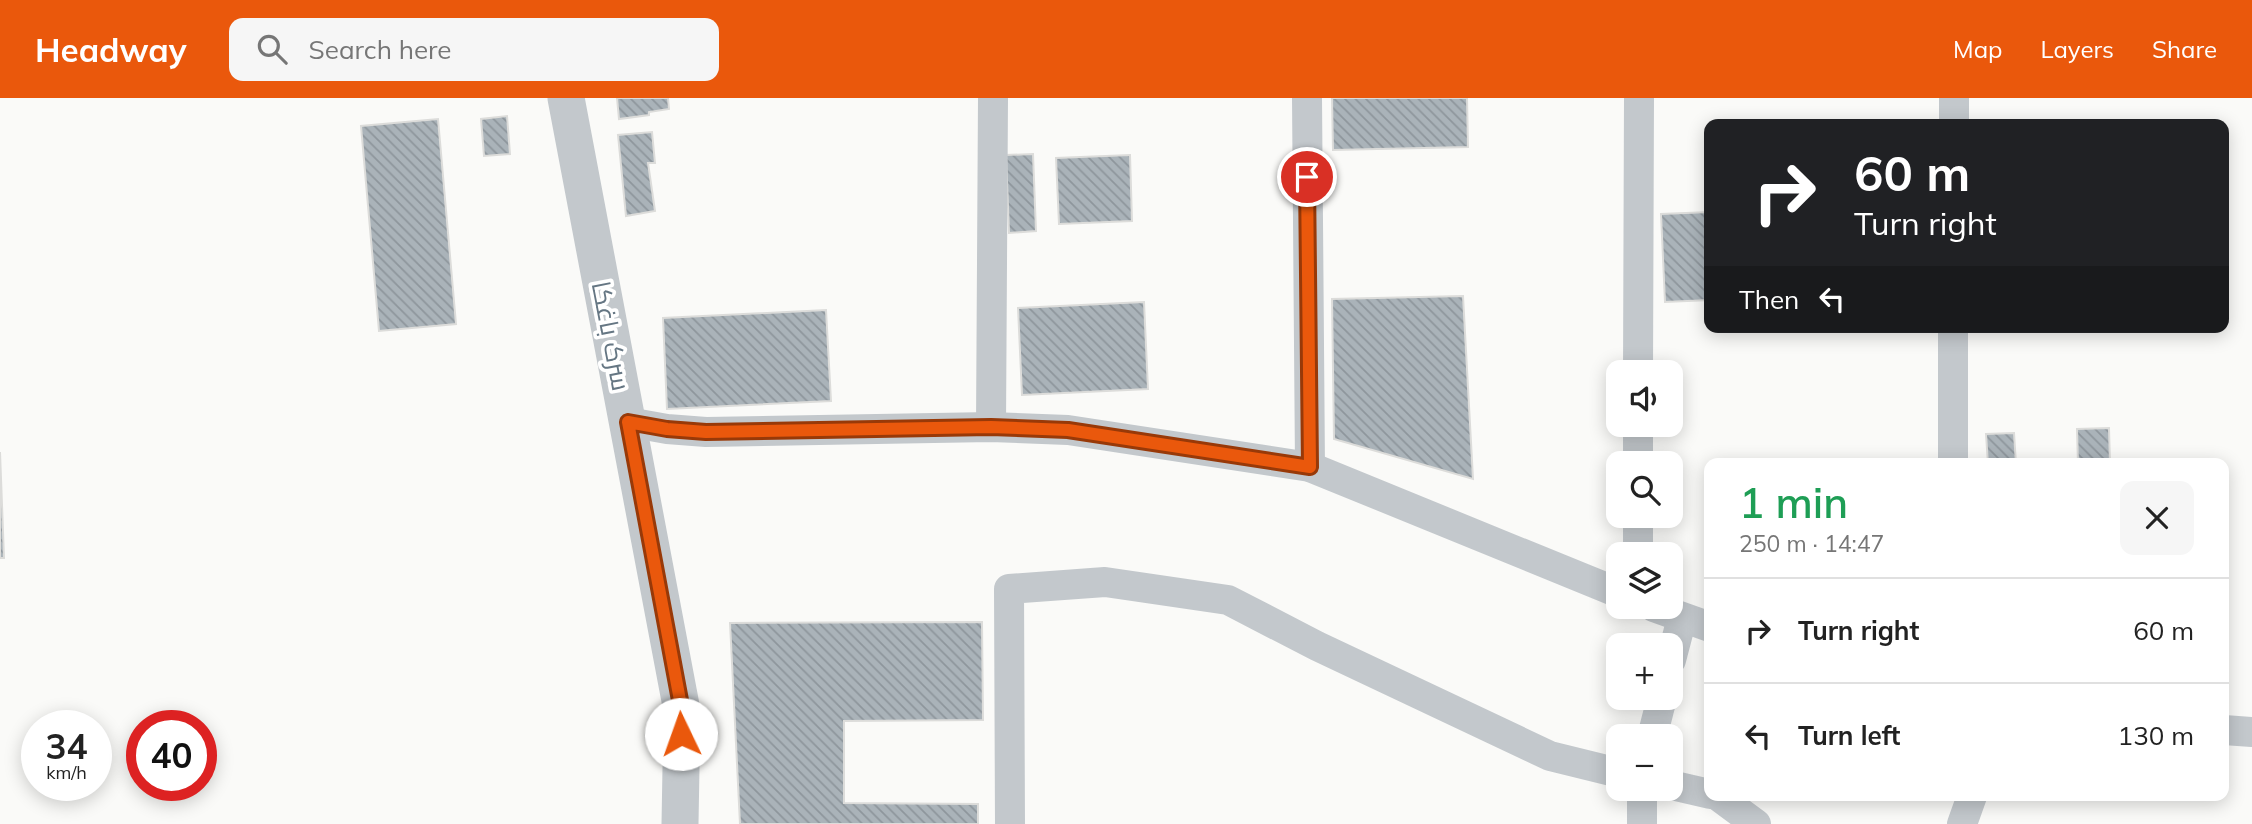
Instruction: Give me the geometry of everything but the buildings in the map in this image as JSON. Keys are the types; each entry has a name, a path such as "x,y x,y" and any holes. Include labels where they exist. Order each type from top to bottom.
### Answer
{"street":[{"name":"سرک باغکا","path":"566,98 682,711 680,824"},
{"path":"991,427 993,98"},
{"path":"1307,98 1310,467"},
{"path":"1638,360 1639,98"},
{"path":"1954,98 1954,119"},
{"path":"1953,333 1953,458"},
{"path":"628,422 706,432 991,427 1068,430 1310,467 1606,588"},
{"path":"1010,824 1009,589 1105,582 1228,600 1317,646 1550,756 1606,769"},
{"path":"1683,618 1704,625"},
{"path":"2229,730 2252,732"},
{"path":"1683,788 1704,793"},
{"path":"1642,801 1642,824"},
{"path":"1724,801 1756,824"},
{"path":"1962,824 1970,801"}],"route":[{"path":"681,734 682,711 628,422 706,432 991,427 1068,430 1310,467 1307,177"}]}
